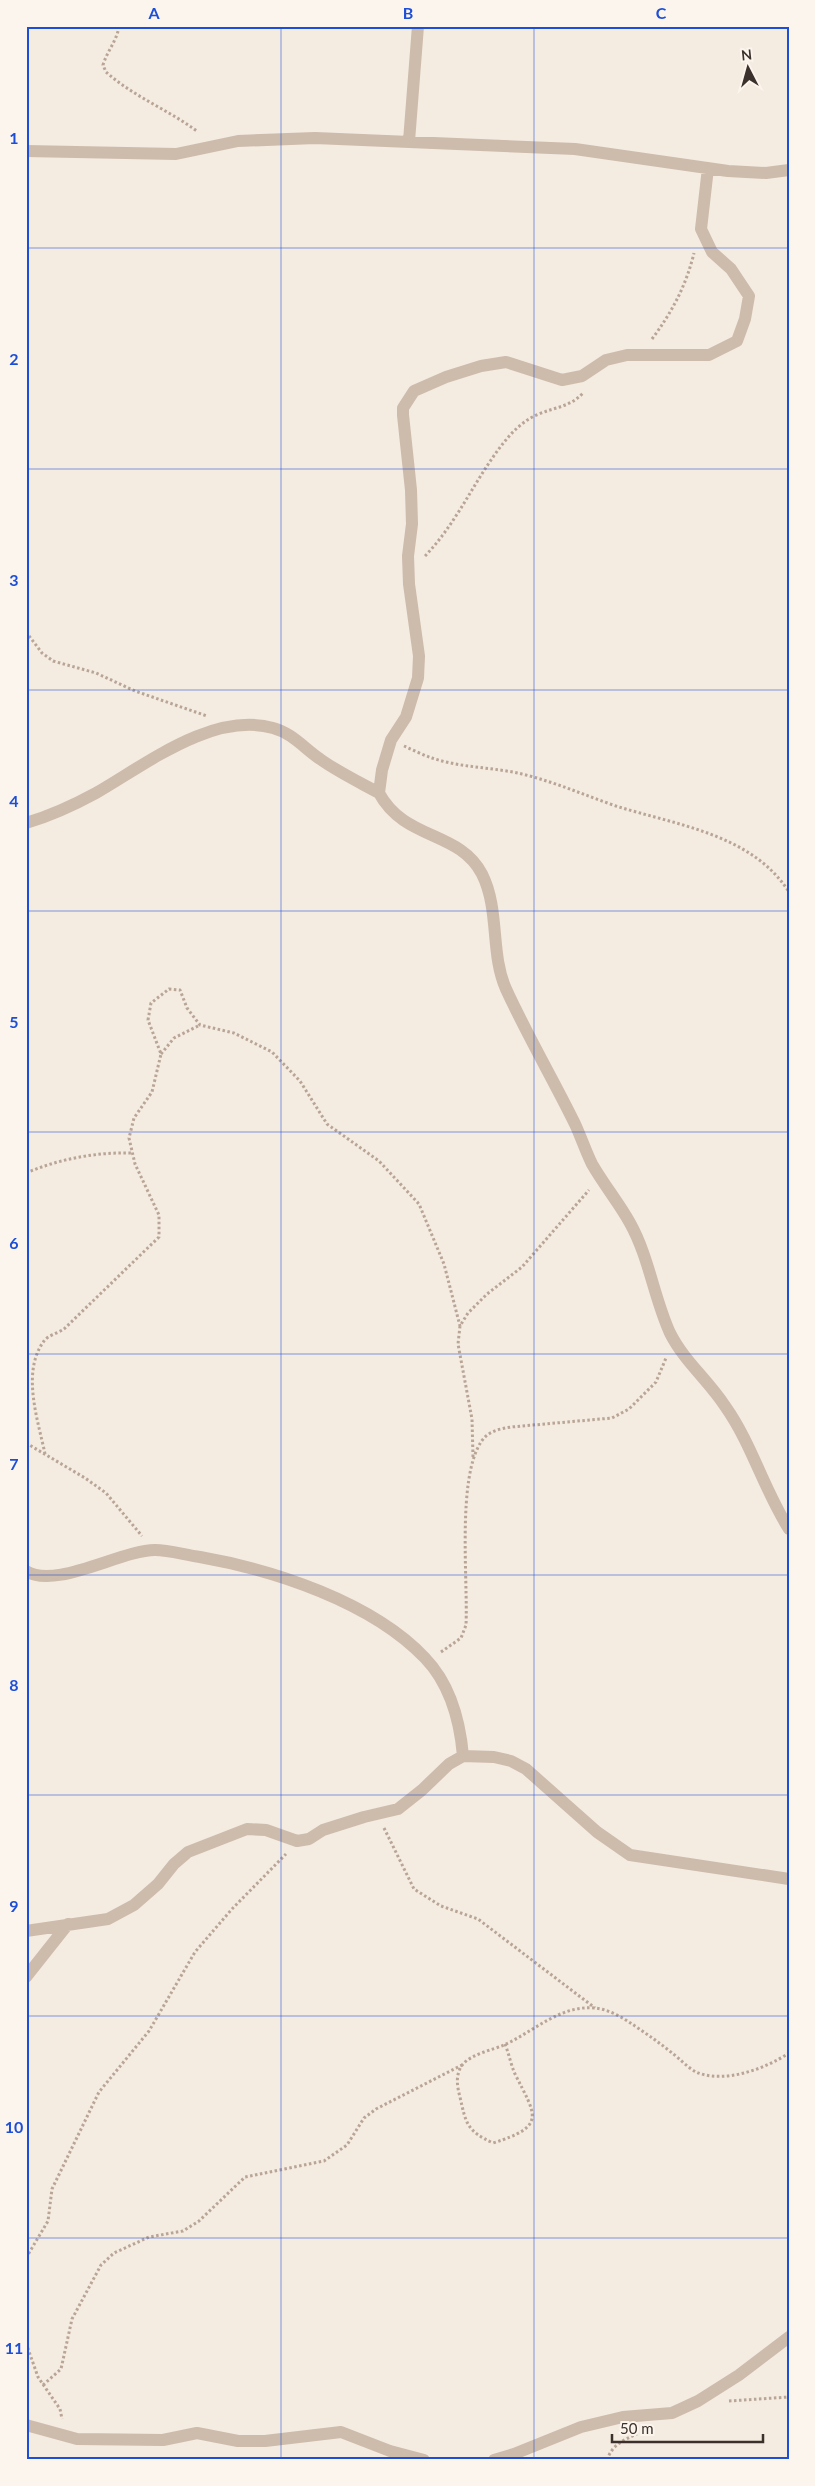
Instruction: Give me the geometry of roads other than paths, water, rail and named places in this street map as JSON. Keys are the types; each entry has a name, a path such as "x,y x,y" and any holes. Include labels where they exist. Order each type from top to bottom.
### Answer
{"street":[{"path":"409,141 418,26"},
{"path":"26,151 176,154 253,139 315,138 575,149 708,168 766,173 789,170"},
{"path":"379,794 382,770 391,740 406,717 418,678 419,656 412,613 409,572 412,524 411,490 403,408 414,391 455,374 481,366 506,362 562,380 582,376 606,360 627,355 709,355 737,341 745,319 749,296 731,269 712,252 701,229 708,168"},
{"path":"26,823 42,818 94,794 186,740 246,725 272,728 295,738 320,759 379,794 390,811 414,829 453,844 470,856 482,876 489,893 498,959 505,986 600,1176 630,1224 670,1333 685,1358 724,1404 746,1441 776,1508 789,1529"},
{"path":"26,1571 43,1575 72,1573 132,1553 157,1550 220,1561 298,1583 336,1598 366,1613 426,1659 446,1690 457,1715 463,1756"},
{"path":"26,1931 108,1919 134,1905 158,1884 174,1864 188,1852 248,1829 266,1830 298,1841 371,1815 398,1809 422,1790 449,1764 463,1756 494,1757 511,1761 526,1769 597,1832 630,1855 789,1879"},
{"path":"26,1977 68,1924"},
{"path":"494,2460 581,2427 623,2417 672,2413 698,2401 739,2375 789,2337"},
{"path":"26,2425 77,2439 163,2440 197,2433 238,2442 298,2439 340,2432 390,2451 424,2460"}]}
